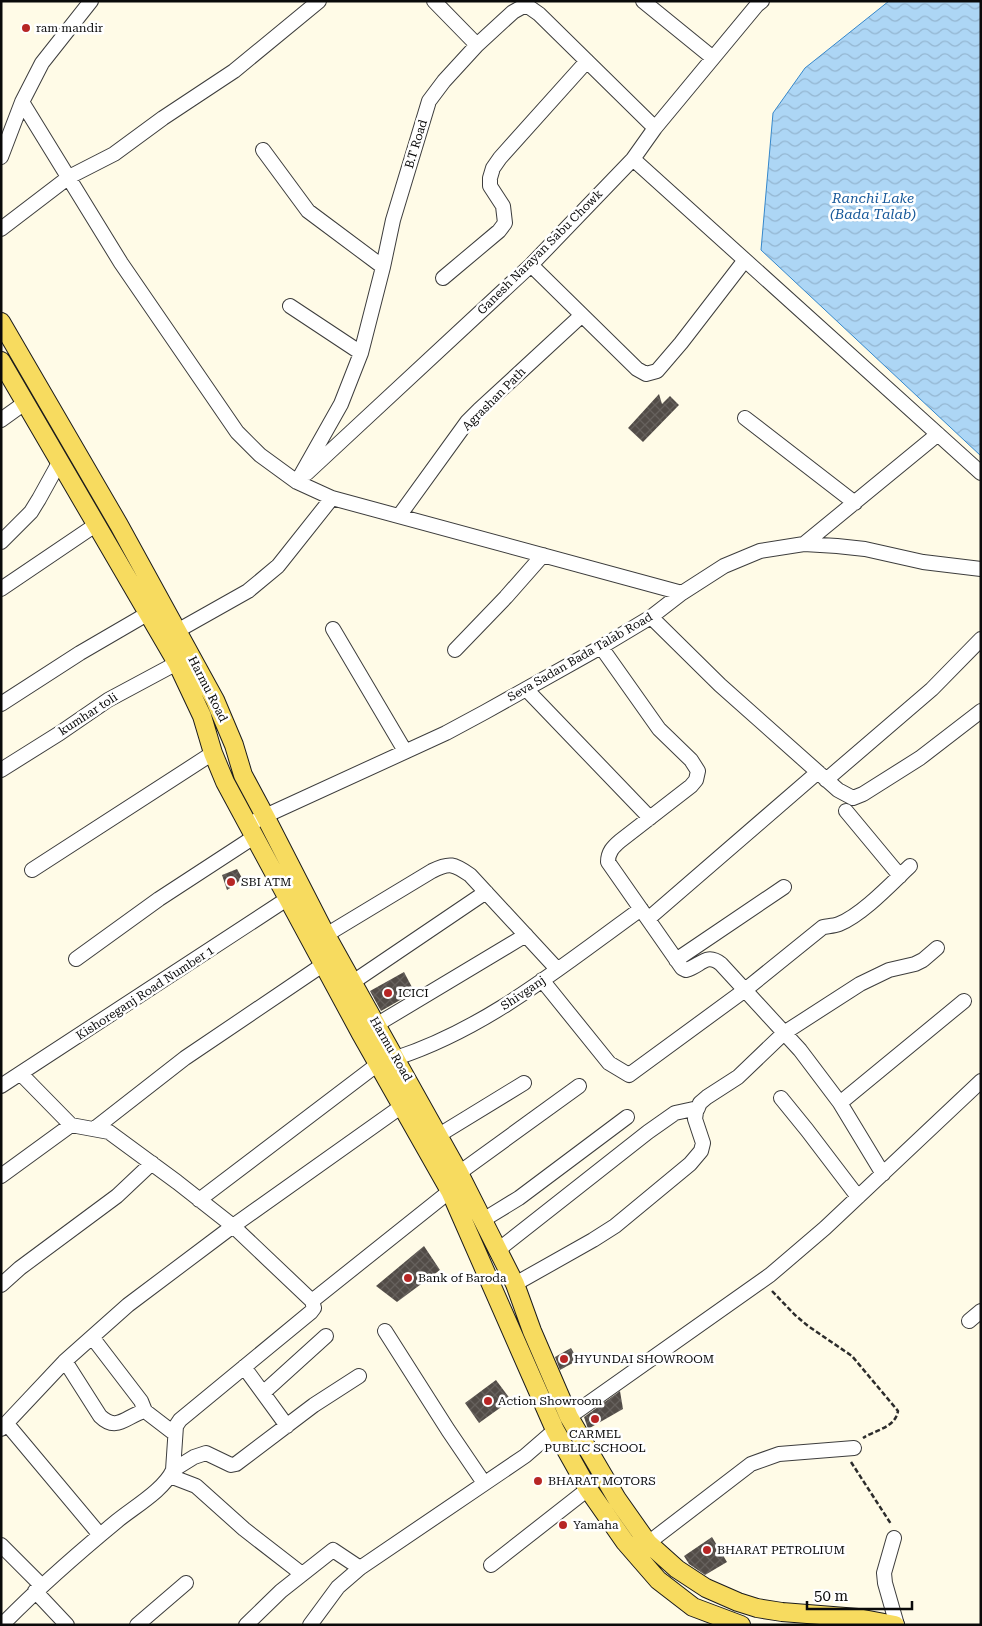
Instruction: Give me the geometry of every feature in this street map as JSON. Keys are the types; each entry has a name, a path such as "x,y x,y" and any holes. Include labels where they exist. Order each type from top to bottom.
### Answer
{"main road":[{"name":"Harmu Road","path":"1,322 118,525 215,700 234,745 242,775 326,936 459,1173 515,1284 532,1331 569,1417 617,1499 648,1542 677,1569 690,1578 738,1602 757,1608 782,1612 858,1618 896,1625"},
{"name":"Harmu Road","path":"1,361 177,664 202,716 213,753 225,782 287,899 450,1191 555,1430 588,1489 625,1542 658,1580 693,1606 725,1622 741,1625"},
{"path":"703,1610 716,1592"}],"street":[{"path":"1,157 22,102 42,63 91,1"},
{"path":"1,229 69,177 114,154 178,107 234,71 319,1"},
{"path":"434,1 477,45"},
{"path":"643,1 713,58"},
{"name":"Ganesh Narayan Sabu Chowk","path":"297,482 531,264 633,159 757,2"},
{"name":"B.T Road","path":"297,482 341,404 361,353 393,220 430,101 444,81 477,45 513,12 522,7 529,7 656,128"},
{"path":"443,278 500,231 505,223 503,206 490,186 493,168 587,61"},
{"path":"22,102 121,263 237,432 260,455 297,482 332,498 682,593"},
{"path":"263,150 308,211 383,267"},
{"path":"633,159 981,473"},
{"path":"531,264 637,368 646,374 657,371 745,260"},
{"path":"290,306 361,353"},
{"name":"Agrashan Path","path":"398,516 467,422 582,315"},
{"path":"1,420 26,402"},
{"path":"745,418 855,503"},
{"path":"804,544 938,434"},
{"path":"1,542 30,512 60,462"},
{"path":"177,631 248,591 278,566 332,498"},
{"path":"1,589 97,524"},
{"name":"Seva Sadan Bada Talab Road","path":"76,959 251,831 265,816 446,733 601,647 651,616 724,566 760,550 804,544 865,549 923,562 981,569"},
{"path":"455,650 543,556"},
{"path":"1,704 80,653 147,614"},
{"path":"651,616 720,685 822,776 846,795 853,798 863,794 920,758 981,711"},
{"path":"334,629 405,751"},
{"name":"Shivganj","path":"396,1058 443,1040 505,1006 557,969 644,914 932,689 981,639"},
{"path":"601,647 659,729 691,760 698,772 696,780 691,786 620,841 608,854 608,862 682,968 686,970 709,958 714,959 800,1050 840,1103 883,1174"},
{"name":"kumhar toli","path":"1,770 108,700 177,664"},
{"path":"526,689 650,818"},
{"path":"32,870 213,753"},
{"path":"542,980 609,1063 629,1076 745,990 823,927 846,920 875,899 905,871 846,811"},
{"path":"326,936 432,871 448,864 456,865 470,875 557,969"},
{"path":"676,960 784,887"},
{"path":"353,982 486,892"},
{"name":"Kishoreganj Road Number 1","path":"1,1086 287,899"},
{"path":"376,1025 526,935"},
{"path":"515,1284 615,1226 690,1164 701,1151 703,1143 695,1119 700,1103 738,1077 784,1033 860,984 889,970 905,967 924,960 937,948"},
{"path":"94,1129 185,1058 324,964"},
{"path":"840,1103 964,1000"},
{"path":"199,1200 378,1064"},
{"path":"21,1074 71,1125 109,1132 233,1226 312,1301 314,1308 311,1312 180,1420 176,1426 171,1473"},
{"path":"569,1417 762,1281 825,1228 981,1081"},
{"path":"439,1135 524,1083"},
{"path":"459,1173 579,1086"},
{"path":"781,1098 858,1197"},
{"path":"100,1535 4,1426 65,1361 128,1305 233,1226 402,1106"},
{"path":"498,1250 648,1132 675,1113 698,1108"},
{"path":"483,1220 519,1198 628,1117"},
{"path":"1,1176 71,1125"},
{"path":"1,1285 20,1268 117,1196 152,1163"},
{"path":"312,1301 450,1191"},
{"path":"969,1321 981,1310"},
{"path":"386,1331 448,1430 484,1483"},
{"path":"263,1393 326,1336"},
{"path":"92,1337 141,1401 145,1411 175,1434"},
{"path":"65,1361 100,1416 107,1423 114,1424 145,1411"},
{"path":"244,1367 287,1426"},
{"path":"2,1625 100,1535 162,1485 171,1473 194,1457 206,1453 231,1465 236,1464 314,1405 358,1376"},
{"path":"310,1625 338,1586 360,1568 524,1456 555,1430"},
{"path":"648,1542 751,1464 780,1454 854,1448"},
{"path":"171,1473 196,1486 244,1529 302,1574"},
{"path":"491,1565 588,1489"},
{"path":"894,1538 884,1573 896,1625"},
{"path":"1,1544 67,1625"},
{"path":"246,1625 281,1591 332,1550 360,1568"},
{"path":"137,1625 186,1583"}],"path":[{"path":"762,1281 808,1326 852,1356 898,1411 893,1422 858,1441 851,1456 852,1463 890,1520 894,1531 894,1538"}],"water":[{"name":"Ranchi Lake (Bada Talab)","path":"889,1 981,1 981,456 761,250 773,113 805,68"}],"building":[{"path":"659,394 662,404 670,396 679,405 643,442 628,428"},
{"name":"SBI ATM","path":"237,869 242,878 227,890 222,875"},
{"name":"ICICI","path":"404,972 414,991 402,996 402,999 381,1011 370,991"},
{"name":"Bank of Baroda","path":"424,1246 440,1270 397,1302 376,1286"},
{"name":"HYUNDAI SHOWROOM","path":"571,1348 578,1360 560,1370 555,1357"},
{"name":"Action Showroom","path":"496,1380 511,1400 479,1423 465,1403"},
{"name":"CARMEL PUBLIC SCHOOL","path":"620,1391 623,1409 588,1429 584,1417"},
{"name":"BHARAT PETROLIUM","path":"712,1537 727,1562 705,1575 689,1564 684,1556"}],"place":[{"name":"ram mandir","path":"26,28"},
{"name":"SBI ATM","path":"231,882"},
{"name":"ICICI","path":"388,993"},
{"name":"Bank of Baroda","path":"408,1278"},
{"name":"HYUNDAI SHOWROOM","path":"564,1359"},
{"name":"Action Showroom","path":"488,1401"},
{"name":"CARMEL PUBLIC SCHOOL","path":"595,1419"},
{"name":"BHARAT MOTORS","path":"538,1481"},
{"name":"Yamaha","path":"563,1525"},
{"name":"BHARAT PETROLIUM","path":"707,1550"}]}
